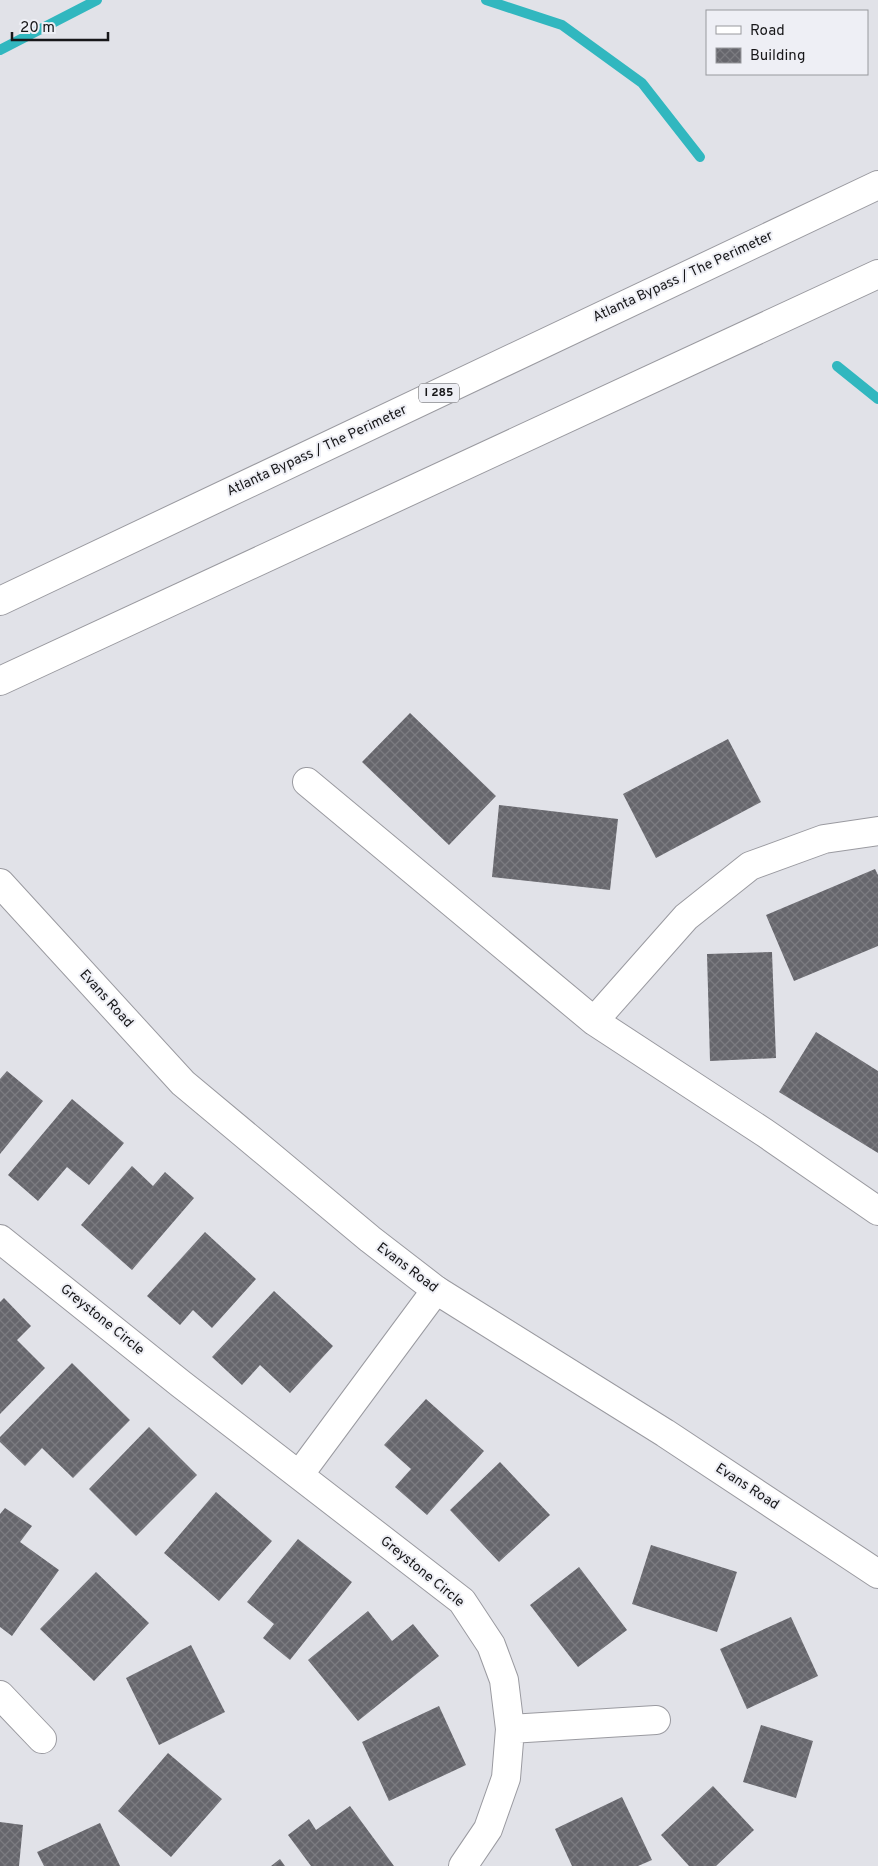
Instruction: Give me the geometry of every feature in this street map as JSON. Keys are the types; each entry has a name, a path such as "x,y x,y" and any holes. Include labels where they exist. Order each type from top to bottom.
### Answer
{"main road":[{"name":"Atlanta Bypass / The Perimeter","path":"0,601 878,185"},
{"path":"0,681 878,274"},
{"path":"307,782 594,1021 766,1133 878,1211"},
{"path":"594,1021 686,917 750,866 824,839 878,831"},
{"name":"Evans Road","path":"0,883 183,1083 370,1239 436,1290 664,1433 878,1574"},
{"name":"Greystone Circle","path":"0,1239 181,1384 462,1601 491,1645 504,1680 510,1729 506,1778 488,1830 463,1866"},
{"path":"299,1475 436,1290"},
{"path":"0,1695 42,1739"},
{"path":"510,1729 656,1720"}],"building":[{"path":"410,713 496,796 449,845 362,762"},
{"path":"728,739 761,802 656,858 623,794"},
{"path":"499,805 618,819 610,890 492,877"},
{"path":"875,869 878,875 878,946 794,981 766,915"},
{"path":"772,952 776,1058 710,1061 707,954"},
{"path":"816,1032 878,1071 878,1153 779,1092"},
{"path":"7,1071 43,1101 0,1154 0,1079"},
{"path":"72,1099 124,1143 89,1185 67,1167 38,1201 8,1175"},
{"path":"132,1166 153,1186 165,1172 194,1198 132,1270 81,1225"},
{"path":"205,1232 256,1279 212,1328 193,1310 180,1325 147,1296"},
{"path":"274,1291 333,1346 290,1393 260,1365 242,1385 212,1357"},
{"path":"4,1298 31,1326 17,1340 45,1368 0,1414 0,1302"},
{"path":"72,1363 130,1420 73,1478 42,1448 25,1466 0,1442 0,1437"},
{"path":"426,1399 484,1451 427,1515 395,1487 411,1469 384,1445"},
{"path":"149,1427 197,1475 136,1536 89,1489"},
{"path":"500,1462 550,1515 499,1562 450,1510"},
{"path":"216,1492 272,1541 219,1601 164,1553"},
{"path":"5,1508 32,1526 20,1542 59,1570 12,1636 0,1627 0,1514"},
{"path":"298,1539 352,1582 290,1660 263,1638 274,1624 247,1602"},
{"path":"651,1545 737,1572 717,1632 632,1604"},
{"path":"579,1567 627,1630 578,1667 530,1605"},
{"path":"96,1572 149,1623 94,1681 40,1629"},
{"path":"368,1611 392,1641 413,1624 439,1656 358,1721 308,1660"},
{"path":"791,1617 818,1676 747,1709 720,1649"},
{"path":"191,1645 225,1712 159,1745 126,1678"},
{"path":"439,1706 466,1765 389,1801 362,1742"},
{"path":"761,1725 813,1741 796,1798 743,1782"},
{"path":"168,1753 222,1799 171,1857 118,1811"},
{"path":"713,1786 754,1830 716,1866 689,1866 661,1835"},
{"path":"622,1797 652,1860 638,1866 572,1866 555,1829"},
{"path":"350,1806 394,1866 311,1866 288,1835 309,1819 316,1830"},
{"path":"0,1822 23,1825 19,1866 0,1866"},
{"path":"100,1823 120,1866 44,1866 37,1852"},
{"path":"280,1859 285,1866 271,1866"}],"waterway":[{"path":"0,50 97,0"},
{"path":"486,0 562,25 642,83 700,157"},
{"path":"837,366 878,399"}]}
